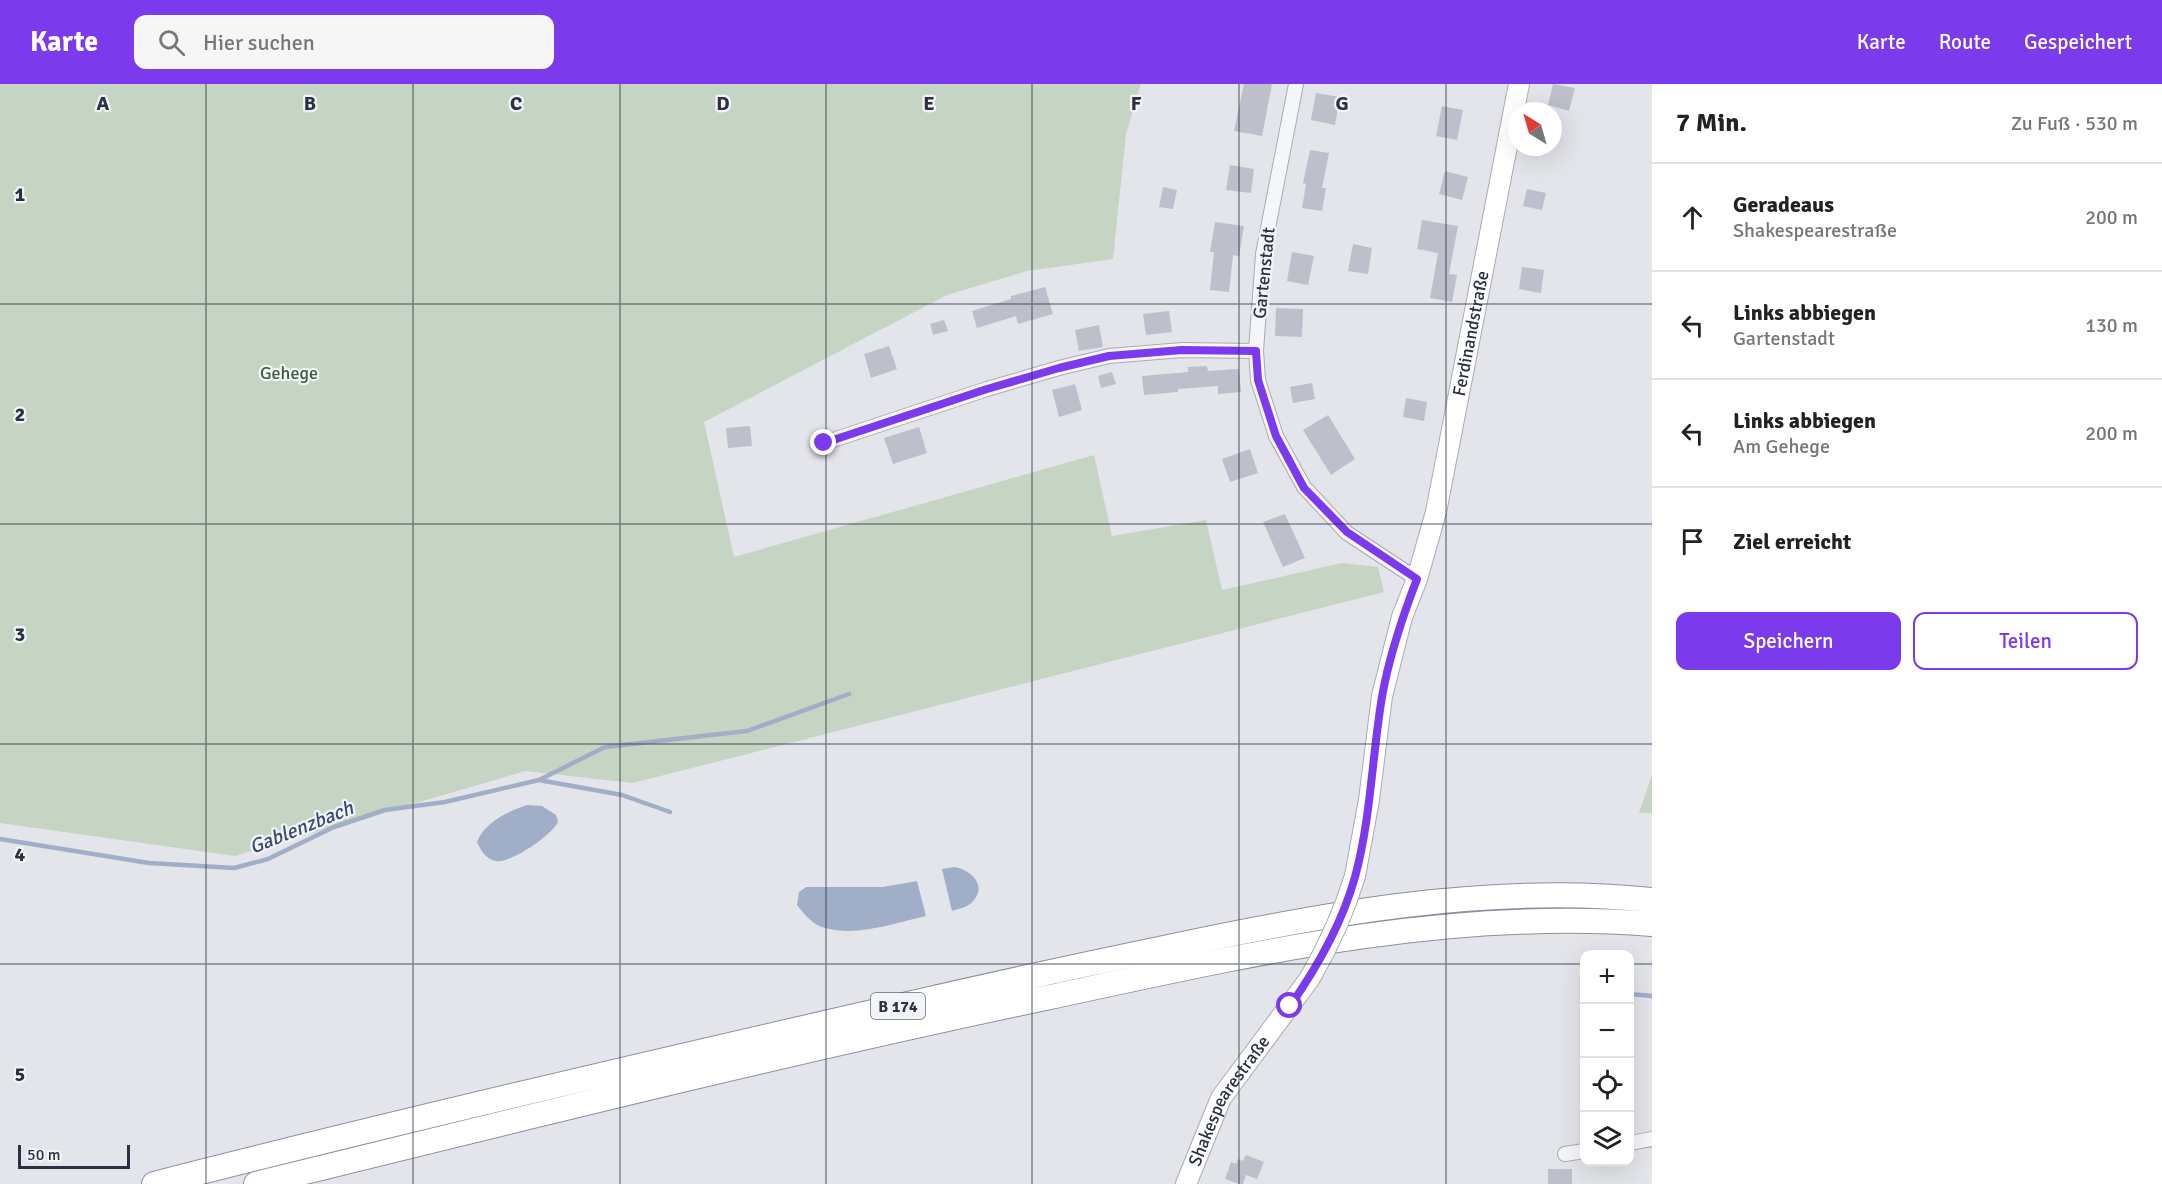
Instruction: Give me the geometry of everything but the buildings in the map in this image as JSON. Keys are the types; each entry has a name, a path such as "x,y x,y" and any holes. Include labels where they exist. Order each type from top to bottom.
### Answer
{"highway":[{"name":"B 174","path":"154,1184 560,1084 977,988 1300,920 1417,904 1516,896 1622,897 1652,900"},
{"name":"B 174","path":"256,1184 546,1113 984,1011 1270,950 1391,932 1493,922 1579,921 1652,924"}],"street":[{"name":"Gartenstadt","path":"1296,84 1263,254 1256,351 1258,380 1276,436 1304,488 1347,532 1417,579"},
{"name":"Ferdinandstraße","path":"1417,579 1436,512 1519,84"},
{"path":"824,443 987,389 1109,356 1182,350 1256,351"},
{"name":"Shakespearestraße","path":"1186,1184 1221,1098 1310,978 1346,907 1355,876 1369,800 1383,696 1402,617 1417,579"},
{"path":"1634,1142 1652,1139"},
{"path":"1565,1154 1580,1152"}],"green space":[{"name":"Gehege","path":"0,84 1141,84 1126,134 1113,259 1027,271 947,295 704,422 734,557 1094,455 1112,536 1206,520 1222,590 1342,563 1378,567 1384,592 633,783 525,771 235,856 0,823"},
{"path":"1652,775 1652,813 1639,813"}],"water":[{"path":"527,805 542,806 556,815 558,822 548,834 520,853 502,861 492,860 482,851 477,842 481,835 491,823"},
{"path":"954,867 972,876 978,886 978,892 970,904 952,911 942,869"},
{"path":"917,881 926,916 876,928 850,931 821,927 797,905 799,892 806,887 883,887"}],"waterway":[{"name":"Gablenzbach","path":"0,839 149,863 234,868 268,859 334,827 385,810 445,802 539,780 605,747 747,731 849,694"},
{"name":"Gablenzbach","path":"539,780 622,795 670,812"},
{"path":"1634,994 1652,996"}],"route":[{"path":"824,443 987,389 1109,356 1182,350 1256,351 1258,380 1276,436 1304,488 1347,532 1417,579 1402,617 1391,658 1377,730 1369,800 1355,876 1346,907 1326,950 1290,1006"}]}
